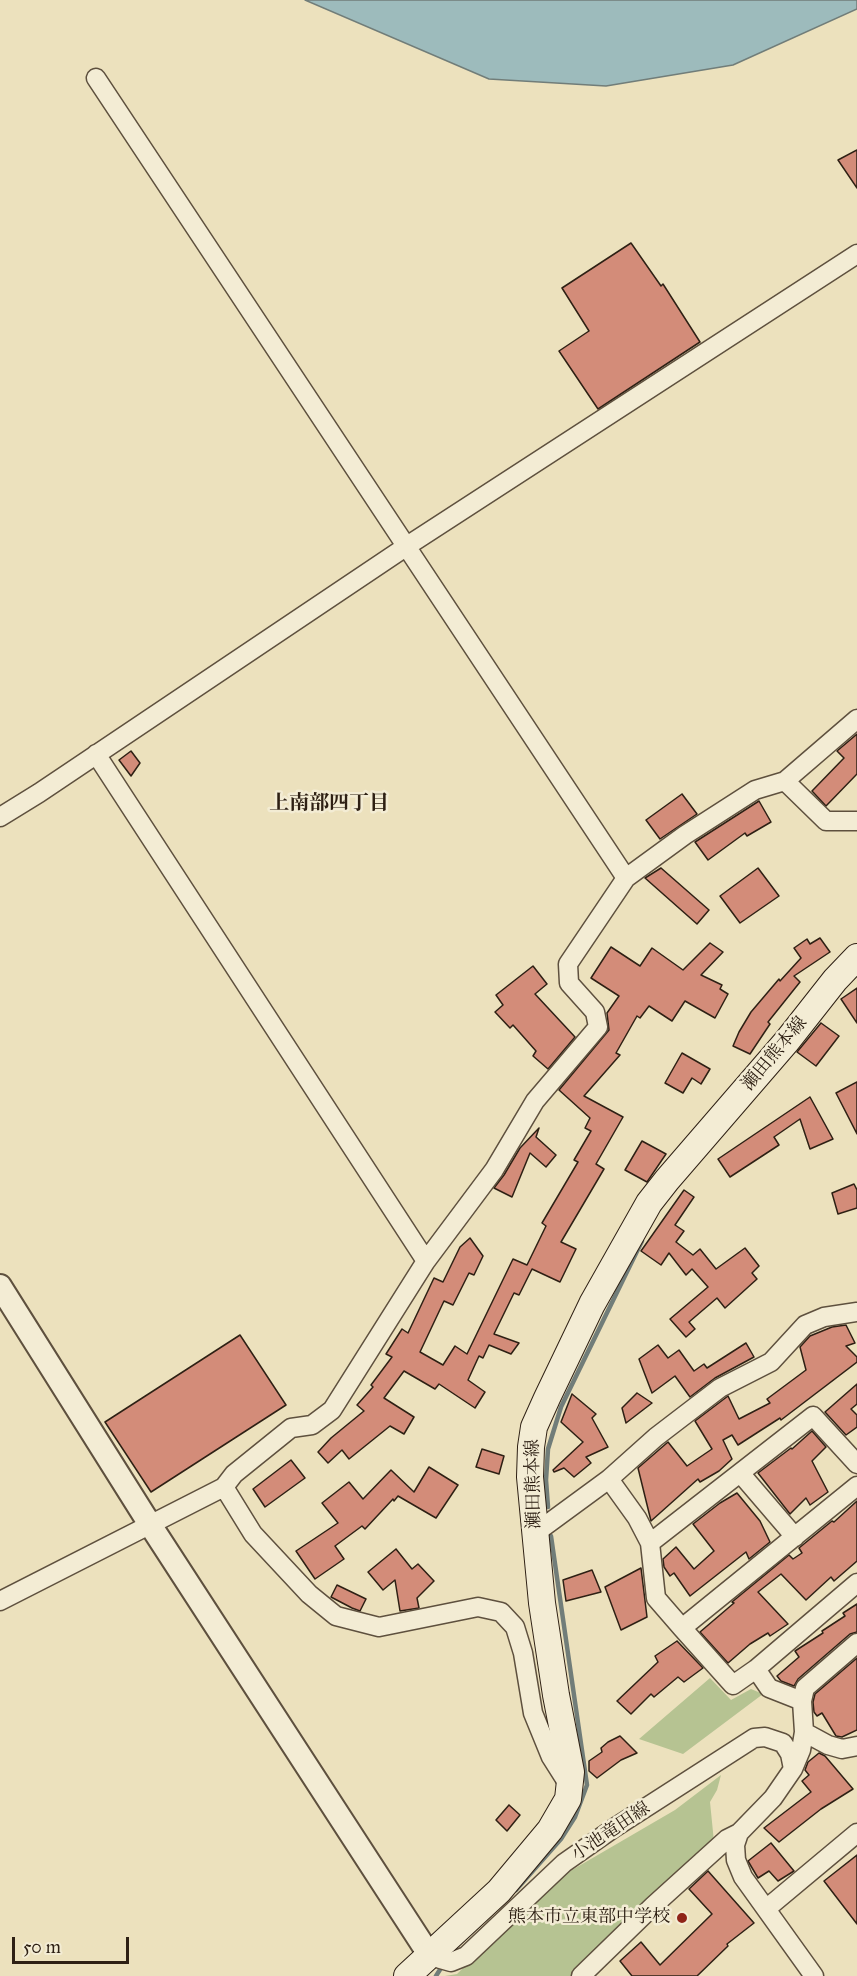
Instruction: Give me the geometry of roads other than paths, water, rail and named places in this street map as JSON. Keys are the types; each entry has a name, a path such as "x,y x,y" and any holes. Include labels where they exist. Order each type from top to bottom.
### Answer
{"main road":[{"name":"瀬田熊本線","path":"407,1976 499,1891 550,1830 568,1799 570,1788 568,1754 556,1695 534,1534 530,1477 534,1427 592,1304 636,1225 667,1180 857,957"}],"street":[{"path":"96,78 626,878"},
{"path":"0,817 407,546 857,254"},
{"path":"0,1601 149,1523 224,1488 234,1474 291,1428 312,1425 332,1410 426,1262 494,1170 535,1101 598,1027 595,1012 569,983 568,964 626,878 685,835 755,790 785,781 857,719"},
{"path":"96,754 426,1262"},
{"path":"785,781 826,821 857,822"},
{"path":"0,1286 149,1523 430,1956"},
{"path":"534,1534 609,1479 656,1437 720,1388 771,1362 805,1324 824,1317 857,1312"},
{"path":"650,1543 813,1416 857,1464"},
{"path":"741,1474 795,1537"},
{"path":"609,1479 637,1518 650,1543 656,1598 733,1685 756,1669 857,1582"},
{"path":"682,1628 857,1486"},
{"path":"224,1488 254,1534 309,1593 336,1616 379,1627 478,1607 501,1612 514,1627 523,1653 533,1713 551,1757 570,1788"},
{"path":"581,1976 727,1839 739,1833 773,1798 793,1769 801,1750 804,1732 802,1701 805,1688 857,1643"},
{"path":"756,1669 769,1688 802,1701"},
{"path":"804,1732 842,1749 857,1746"},
{"name":"小池竜田線","path":"430,1956 452,1962 466,1956 564,1863 754,1738 765,1737 783,1743 790,1754 793,1769"},
{"path":"739,1833 735,1845 736,1860 743,1877 814,1976"},
{"path":"766,1909 857,1833"}],"water":[{"path":"305,0 857,0 857,9 733,65 606,86 489,79"}],"waterway":[{"path":"548,1507 546,1480 548,1449 561,1407 642,1241"},
{"path":"516,1890 561,1839 575,1817 587,1785 551,1536"},
{"path":"436,1976 441,1968"}],"place":[{"name":"熊本市立東部中学校","path":"682,1918"}],"district":[{"name":"上南部四丁目","path":"329,804"}]}
